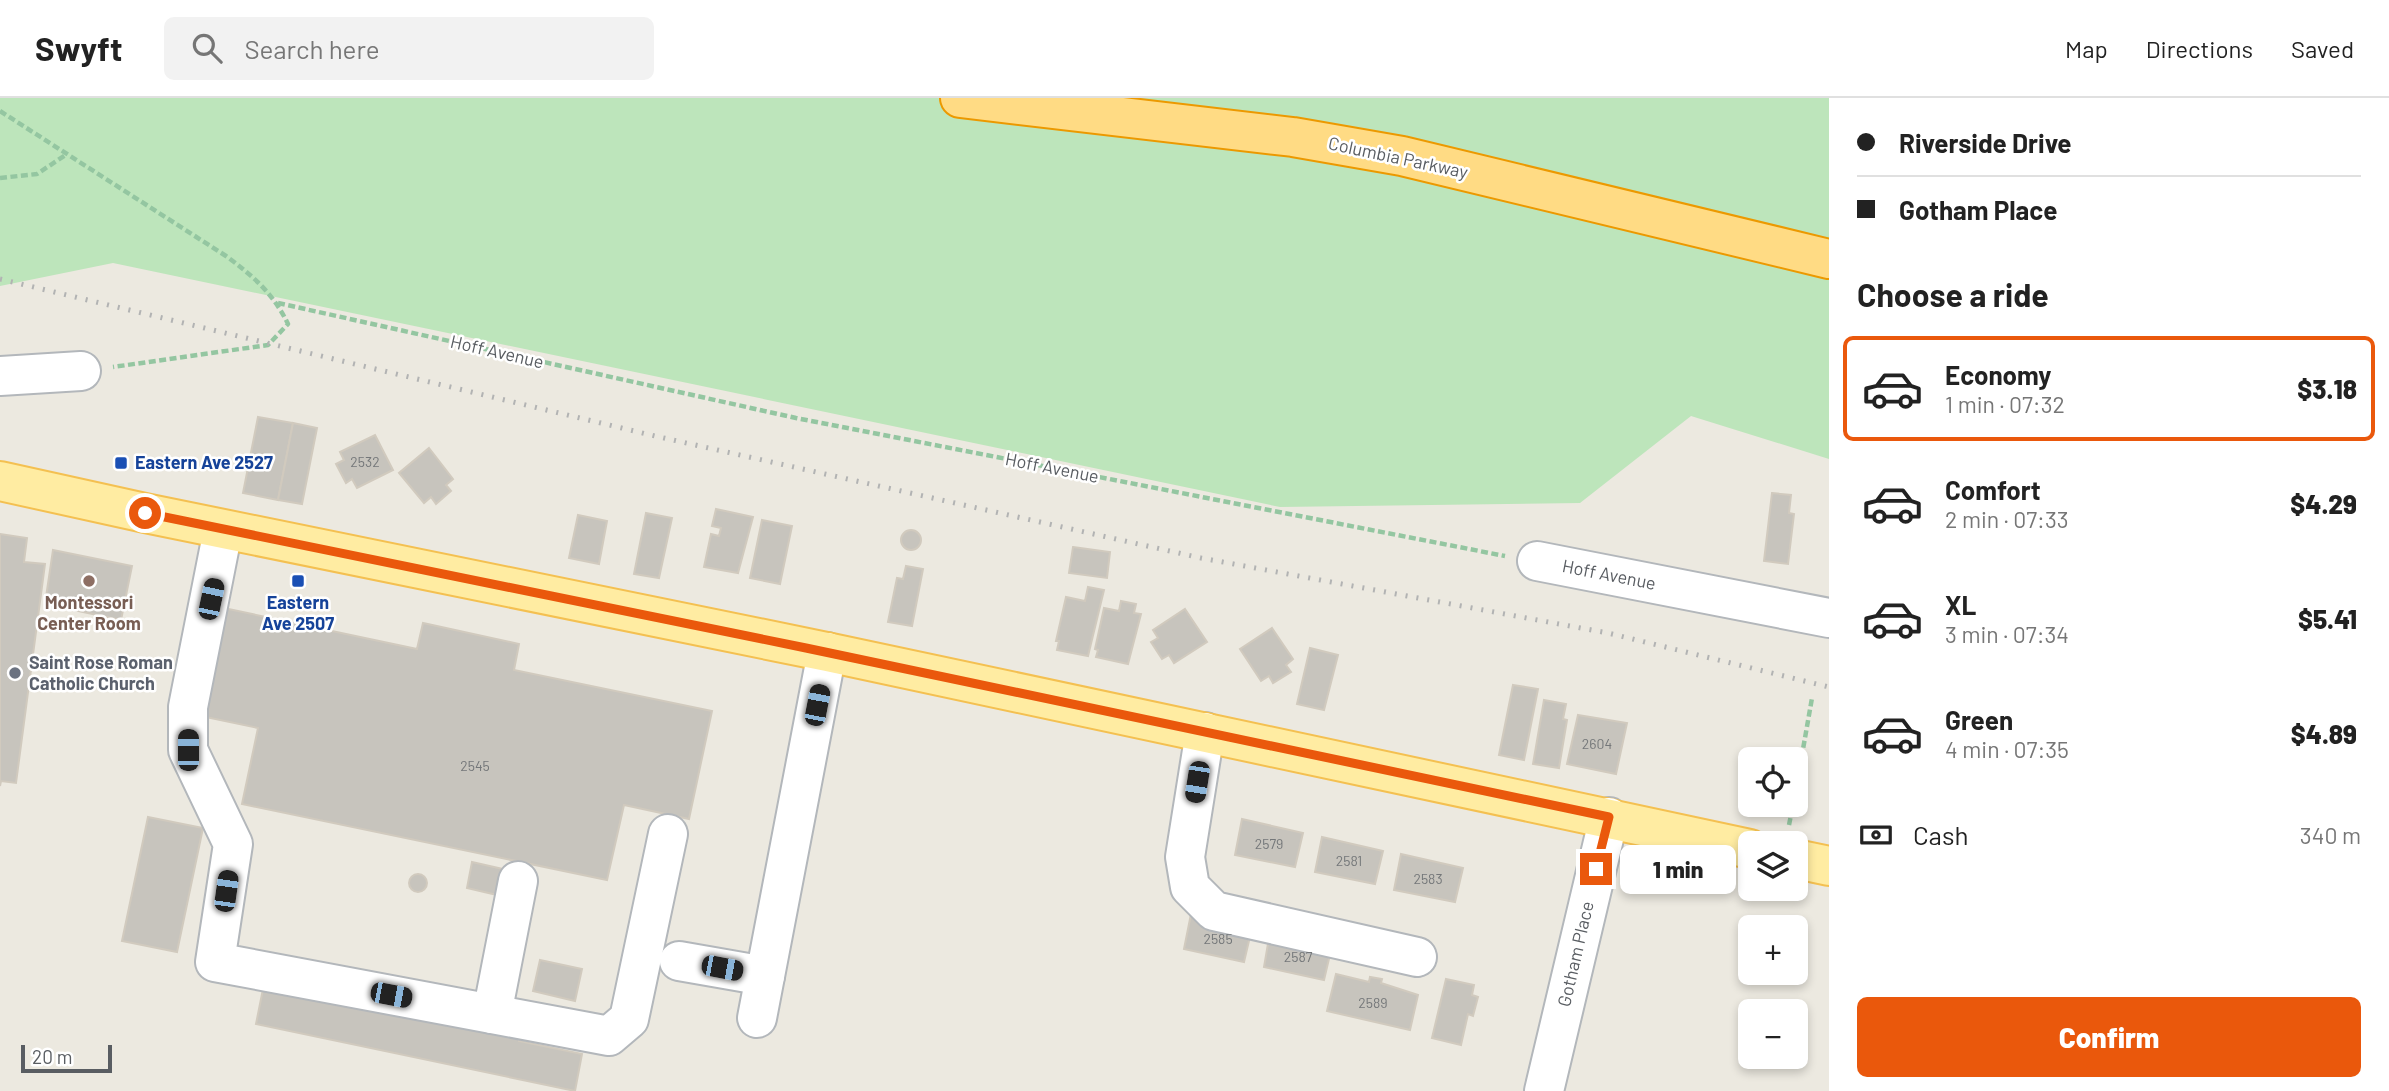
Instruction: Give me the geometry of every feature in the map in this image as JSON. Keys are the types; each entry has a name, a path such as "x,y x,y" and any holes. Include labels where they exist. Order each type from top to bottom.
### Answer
{"highway":[{"name":"Columbia Parkway","path":"960,98 1293,137 1402,156 1829,259"}],"main road":[{"path":"0,481 223,530 827,652 1738,846"},
{"path":"1808,852 1829,866"}],"street":[{"path":"0,376 81,372"},
{"path":"223,530 188,707 188,750 233,844 215,962 609,1036 629,1019 667,834"},
{"name":"Hoff Avenue","path":"1536,561 1829,618"},
{"path":"757,1018 827,652"},
{"path":"1205,732 1185,857 1190,887 1214,911 1417,957"},
{"name":"Gotham Place","path":"1544,1091 1609,817"},
{"path":"492,1014 518,881"},
{"path":"679,961 765,976"}],"path":[{"path":"0,111 226,256 261,282 278,303 288,324 268,345 81,372"},
{"path":"0,178 37,174 67,154"},
{"name":"Hoff Avenue","path":"278,303 796,418 1374,532 1536,561"},
{"path":"1803,747 1812,698"}],"green space":[{"path":"0,98 1829,98 1829,459 1691,416 1580,503 1280,507 113,263 0,286"}],"building":[{"path":"258,417 293,423 278,500 243,493"},
{"path":"293,423 317,428 302,504 278,500"},
{"path":"375,435 393,470 357,488 352,479 346,483 336,464 344,460 340,452"},
{"path":"429,448 453,479 446,485 451,491 436,504 431,497 424,503 399,473"},
{"path":"1772,493 1791,495 1789,513 1794,514 1788,564 1764,561"},
{"path":"716,509 753,517 738,573 704,567 711,534 719,536 721,528 712,526"},
{"path":"646,513 672,518 659,578 634,574"},
{"path":"578,515 607,521 599,564 569,558"},
{"path":"762,520 792,526 780,584 750,578"},
{"path":"911,530 918,533 921,540 918,547 911,550 904,547 901,540 904,533"},
{"name":"Saint Rose Roman Catholic Church","path":"0,534 27,538 24,562 45,564 16,783 1,781 0,786"},
{"path":"1073,547 1110,552 1107,578 1069,573"},
{"name":"Montessori Center Room","path":"53,550 132,566 121,620 45,604"},
{"path":"906,566 923,569 912,626 888,622 897,578 903,579"},
{"path":"1088,587 1104,590 1088,656 1057,650 1059,641 1056,641 1066,597 1085,601"},
{"path":"1121,601 1136,604 1134,613 1141,614 1128,664 1096,657 1098,650 1095,649 1104,608 1119,611"},
{"path":"219,607 417,649 423,623 519,644 514,670 712,711 689,819 624,805 607,880 242,804 258,728 196,715"},
{"path":"1185,609 1207,642 1174,663 1169,655 1162,659 1151,642 1158,638 1153,630"},
{"path":"1272,628 1293,659 1286,665 1291,672 1273,683 1269,676 1261,681 1240,649"},
{"path":"1310,648 1338,655 1324,710 1297,704"},
{"path":"1513,685 1538,689 1524,760 1499,755"},
{"path":"1544,700 1566,704 1563,719 1567,720 1559,768 1533,764"},
{"path":"1578,715 1627,723 1616,774 1567,764"},
{"path":"148,817 203,828 177,952 122,941"},
{"path":"1242,819 1303,833 1295,867 1235,855"},
{"path":"1322,837 1383,851 1375,884 1315,872"},
{"path":"1401,854 1463,868 1455,902 1394,890"},
{"path":"472,862 503,869 497,895 467,888"},
{"path":"418,874 424,877 427,883 424,889 418,892 412,889 409,883 412,877"},
{"path":"1191,914 1252,928 1244,962 1184,949"},
{"path":"1270,932 1332,946 1324,980 1264,967"},
{"path":"540,960 582,969 575,1001 533,991"},
{"path":"1336,974 1369,982 1370,977 1382,979 1381,983 1418,995 1410,1030 1327,1011"},
{"path":"1446,979 1474,985 1472,995 1478,997 1473,1016 1468,1014 1461,1045 1432,1038"},
{"path":"264,984 582,1054 575,1091 256,1024"}],"railway":[{"path":"0,279 655,436 1201,558 1608,633 1829,687"}],"place":[{"name":"Eastern Ave 2527","path":"121,463"},
{"name":"Montessori Center Room","path":"89,581"},
{"name":"Eastern Ave 2507","path":"298,581"},
{"name":"Saint Rose Roman Catholic Church","path":"15,673"}],"route":[{"path":"145,513 806,648 1609,817 1596,869"}]}
